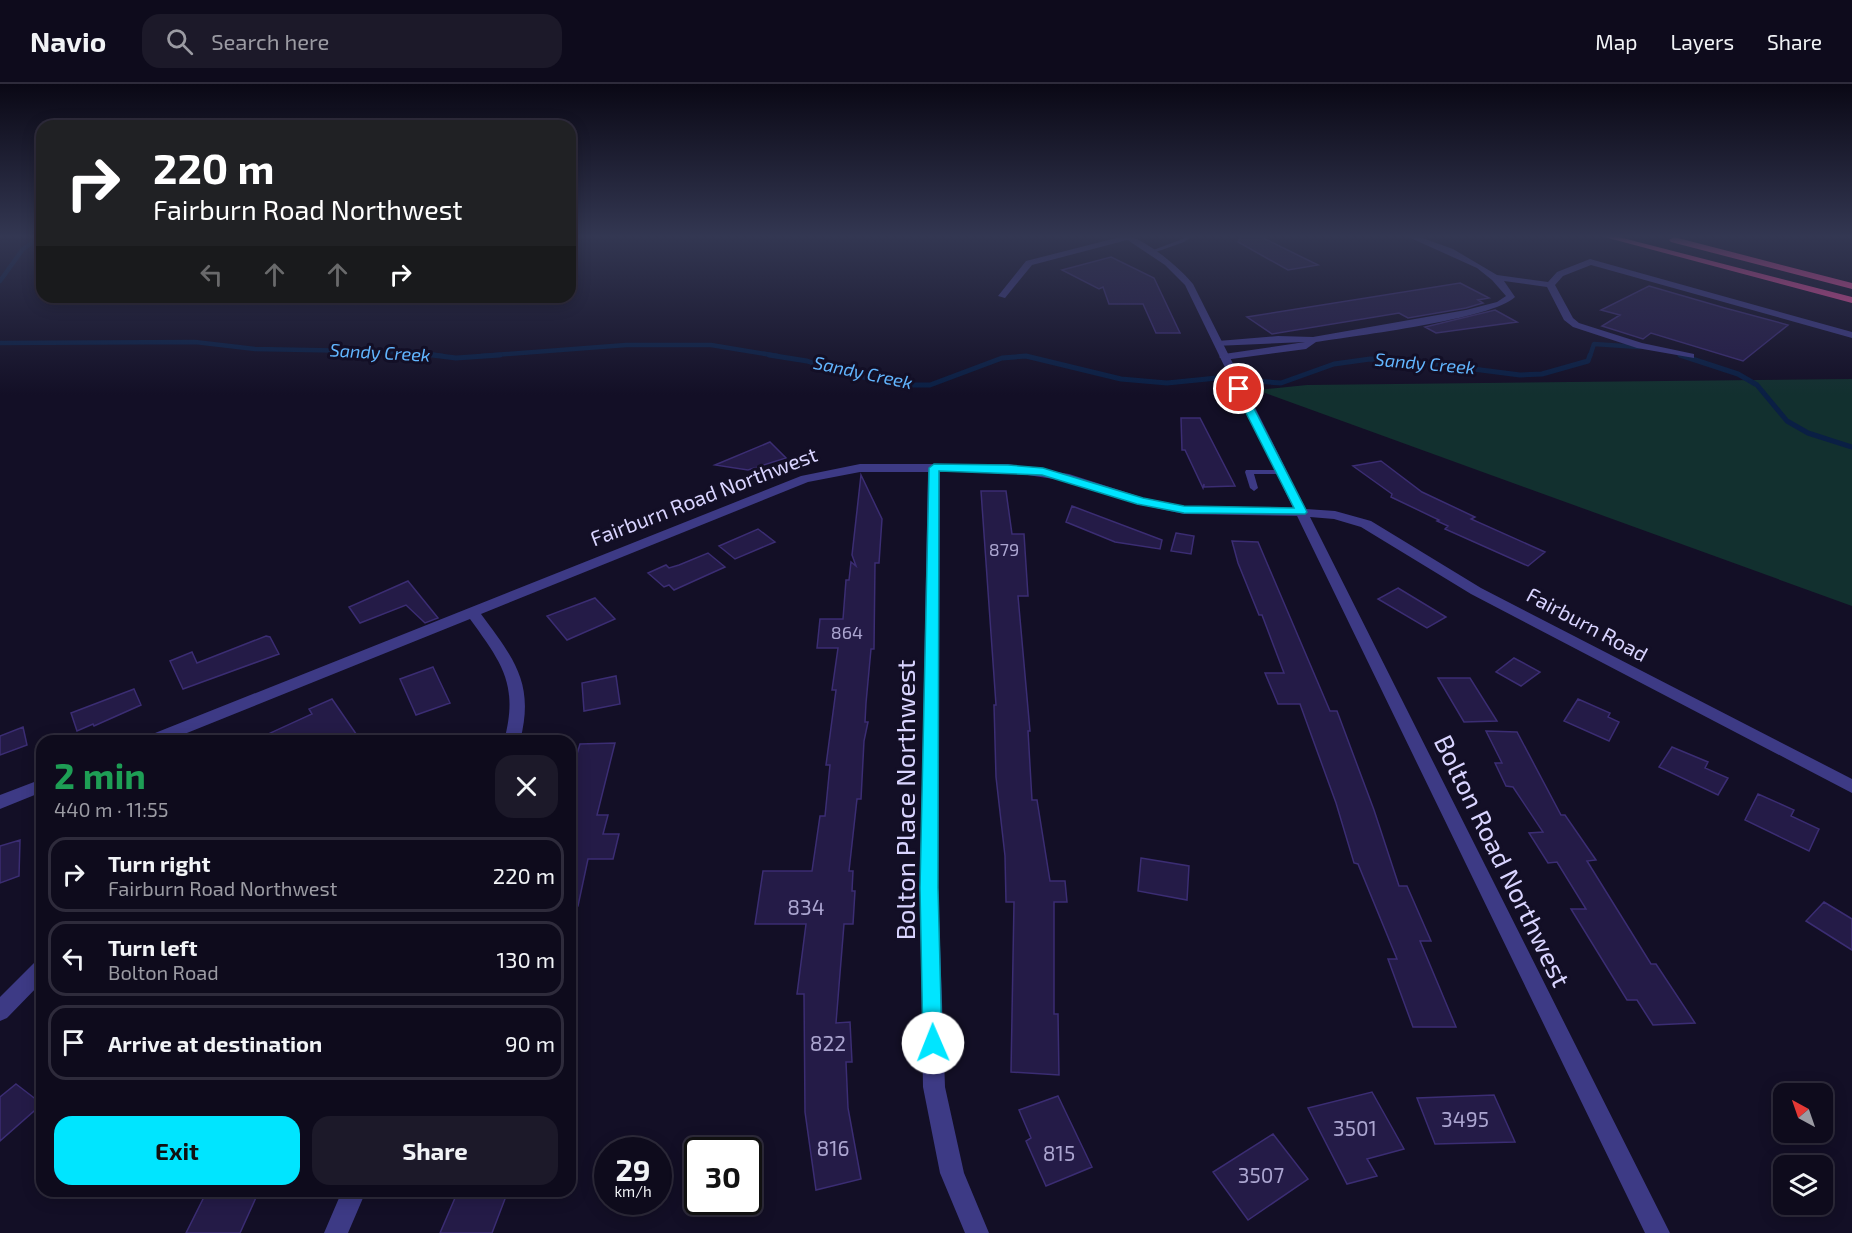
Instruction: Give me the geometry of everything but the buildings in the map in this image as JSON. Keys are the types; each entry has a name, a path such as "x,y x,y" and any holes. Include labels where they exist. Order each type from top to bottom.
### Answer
{"highway":[{"path":"1809,289 1852,300"}],"street":[{"path":"1002,296 1008,289"},
{"name":"Bolton Road Northwest","path":"1191,289 1232,376 1658,1233"},
{"path":"1218,344 1263,342 1294,337 1313,340 1467,313 1500,304 1511,295 1504,289"},
{"path":"1552,289 1569,320 1576,325 1640,346 1690,356"},
{"path":"1686,289 1852,335"},
{"path":"1224,357 1275,352 1306,346 1313,340"},
{"path":"1263,342 1275,352"},
{"name":"Fairburn Road Northwest","path":"166,735 805,479 860,468 1008,468 1043,472 1141,501 1184,510 1301,512"},
{"name":"Bolton Place Northwest","path":"934,468 929,888 934,1087 952,1173 977,1233"},
{"name":"Fairburn Road","path":"1301,512 1335,515 1366,524 1476,591 1852,788"},
{"path":"472,612 512,668 519,695 518,724 514,735"},
{"path":"0,802 36,787"},
{"path":"0,1011 36,974"},
{"path":"336,1233 351,1197"}],"lane":[{"path":"1254,488 1249,472 1281,472"}],"green space":[{"path":"1852,379 1852,606 1257,390 1307,385"}],"waterway":[{"name":"Sandy Creek","path":"0,343 195,342 255,349 414,352 443,356"},
{"name":"Sandy Creek","path":"1590,356 1594,344 1639,347"},
{"name":"Sandy Creek","path":"481,356 626,345 711,345 778,356"},
{"name":"Sandy Creek","path":"432,355 456,358 500,355"},
{"name":"Sandy Creek","path":"769,355 807,361 840,372 901,385 930,385 1002,358 1026,356 1121,379 1167,383 1217,378 1281,383 1334,364 1370,359 1403,360 1520,375 1542,374 1588,361 1590,355"},
{"name":"Sandy Creek","path":"1683,356 1680,355 1738,374 1757,385 1787,421 1808,433 1852,447"}],"route":[{"path":"933,1043 929,888 934,468 1008,468 1043,472 1141,501 1184,510 1301,512 1239,389"}]}
